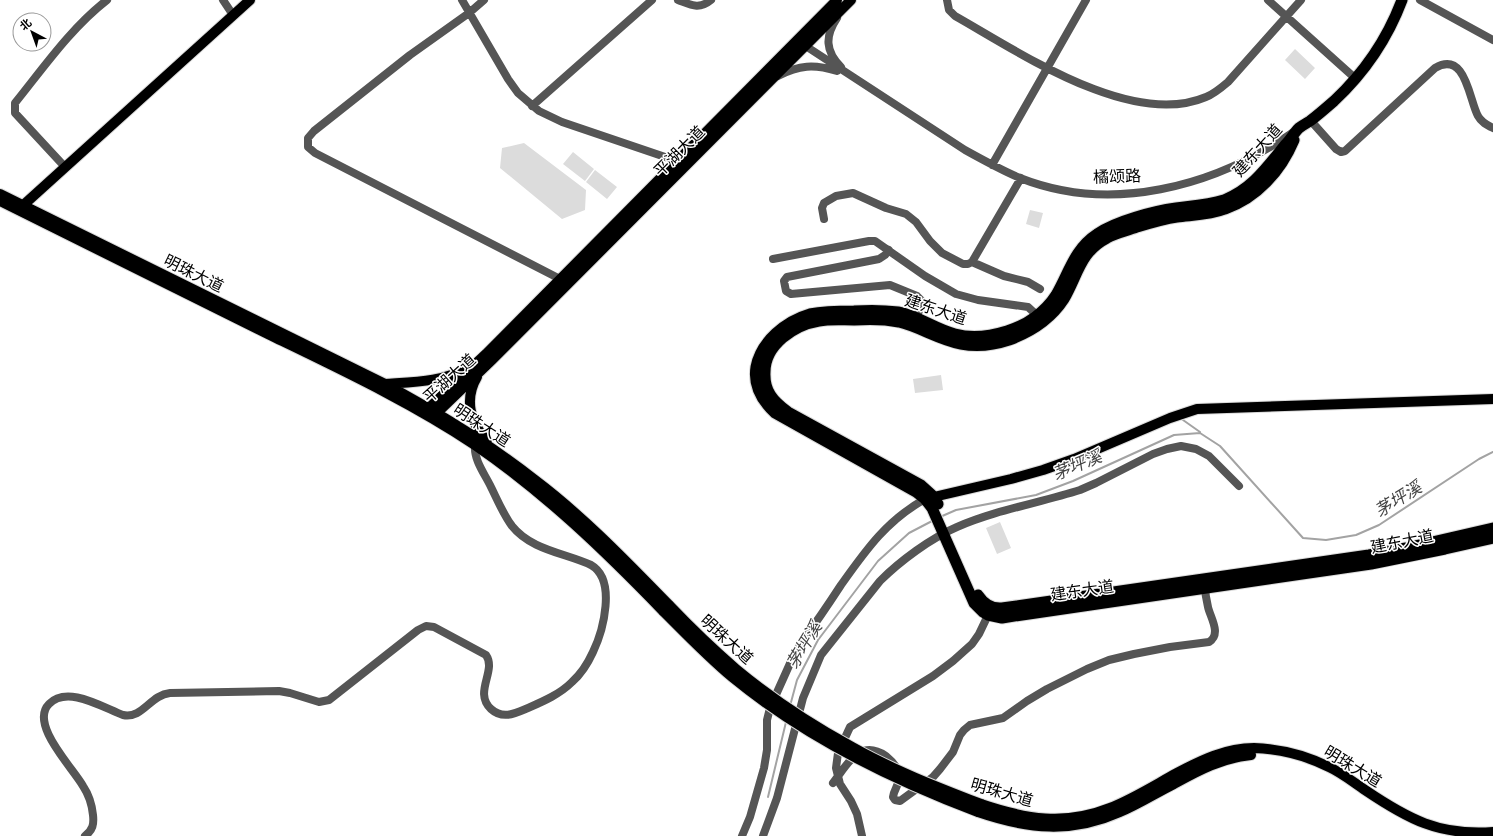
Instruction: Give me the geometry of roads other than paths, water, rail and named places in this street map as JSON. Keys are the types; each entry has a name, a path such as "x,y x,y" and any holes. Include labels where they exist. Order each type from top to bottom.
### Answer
{"highway":[{"name":"橘颂路","path":"1299,128 1335,100 1356,79 1378,50 1394,23 1402,0"},
{"name":"建东大道","path":"1040,318 1055,296 1076,255 1082,247 1097,234 1115,225 1156,212 1221,201 1244,190 1263,173 1299,128"},
{"name":"建东大道","path":"1299,128 1287,156 1279,168 1260,189 1237,205 1224,210 1157,221 1118,233 1094,246 1082,260 1057,308 1040,318 1018,336 1000,342 982,345 962,344 952,342 915,322 870,319 820,321 803,326 782,339 771,352 765,368 765,386 768,394 788,412 921,485 932,502 978,594 990,611 1378,563 1445,550 1493,538"},
{"name":"建东大道","path":"1205,584 1369,555 1493,528"}],"main road":[{"path":"20,207 250,0"},
{"name":"平湖大道","path":"681,163 772,80 837,0"},
{"name":"平湖大道","path":"432,412 489,357 801,43 848,3"},
{"name":"明珠大道","path":"0,194 20,207 354,377 432,412 536,491 575,524 667,609"},
{"name":"明珠大道","path":"0,202 20,207 385,384 500,453 536,480 609,545 667,609 696,645 732,676 769,705 808,731 847,754 888,775 979,808 1004,820 1031,826 1077,826 1100,820 1121,812 1214,763 1233,757 1262,755 1291,759 1318,769 1343,783 1400,821 1436,836"},
{"path":"385,384 427,381 446,377 489,357"},
{"path":"489,357 474,381 470,393 470,407 473,420 480,432 500,453"},
{"path":"932,502 1043,470 1074,459 1170,418 1197,409 1493,399"},
{"name":"明珠大道","path":"979,808 998,810 1034,818 1072,818 1092,814 1111,808 1210,757 1230,750 1252,748 1273,749 1312,759 1330,768 1420,824 1440,830 1461,833 1493,832"}],"street":[{"path":"65,167 15,113 15,103 61,44 94,10 107,0"},
{"path":"223,0 233,15"},
{"path":"462,0 511,83 518,93 532,106 562,122 681,163"},
{"path":"484,0 469,13 410,55 314,131 308,138 308,147 315,153 564,281"},
{"path":"532,106 652,0"},
{"path":"678,0 696,7 701,6 711,0"},
{"path":"947,0 949,10 955,16 1047,68 1089,87 1133,101 1158,104 1195,101 1207,97 1218,90 1228,82 1301,0"},
{"path":"992,166 1086,0"},
{"path":"1268,0 1356,79"},
{"path":"1420,0 1493,40"},
{"path":"848,3 832,26 828,46 836,63 851,77"},
{"name":"橘颂路","path":"801,43 851,77 992,166 1021,178 1049,187 1080,193 1111,196 1142,193 1204,178 1254,156 1299,128"},
{"path":"1310,120 1336,149 1341,152 1346,151 1435,68 1448,64 1455,67 1462,74 1478,117 1484,123 1493,128"},
{"path":"772,80 793,69 809,66 820,66 851,77"},
{"path":"1254,156 1260,157 1265,161 1266,167 1263,173"},
{"path":"972,262 1021,178"},
{"path":"824,219 822,208 824,203 836,196 853,194 886,208 906,214 916,222 936,247 949,257 963,264 972,262 1004,276 1028,282 1040,289"},
{"path":"774,259 869,241 876,241 925,276 956,294 978,300 1024,306 1032,309 1040,318"},
{"path":"889,250 879,259 787,277 784,281 786,291 791,294 890,285 920,298 921,305 915,322"},
{"path":"85,836 91,831 94,824 88,796 80,781 48,734 44,723 44,713 47,706 62,696 71,695 79,697 128,716 140,712 158,696 170,693 278,691 324,702 329,700 418,630 426,626 434,627 486,655 489,663 484,687 484,697 488,706 497,714 507,715 518,712 555,695 573,682 590,660 601,633 605,602 603,579 598,570 591,565 538,546 526,539 516,530 504,513 476,457 475,446"},
{"path":"764,836 777,798 803,698 826,647 885,576 945,529 985,516 1080,490 1153,454 1174,447 1189,447 1203,452 1239,486"},
{"path":"742,836 750,817 764,768 767,750 766,720 792,659 801,643 870,545 884,529 900,515 932,502"},
{"path":"836,780 854,755 863,750 874,750 887,757 896,766 899,781 893,797 897,801 902,800 933,777 953,752 960,735 970,725 1003,718 1047,689 1109,660 1141,652 1206,643 1212,640 1214,635 1214,624 1207,605 1205,584"},
{"path":"862,836 857,814 851,801 836,780 838,753 850,727 954,662 972,644 979,634 990,611"}],"waterway":[{"path":"1183,420 1200,432"},
{"name":"茅坪溪","path":"940,517 956,510 1036,495 1073,481 1174,435 1200,433 1220,446 1303,538 1326,540 1356,535 1379,525 1479,459 1493,452"},
{"name":"茅坪溪","path":"790,706 797,680 818,640 878,561 909,533 934,520"},
{"name":"茅坪溪","path":"768,797 786,722"}]}
